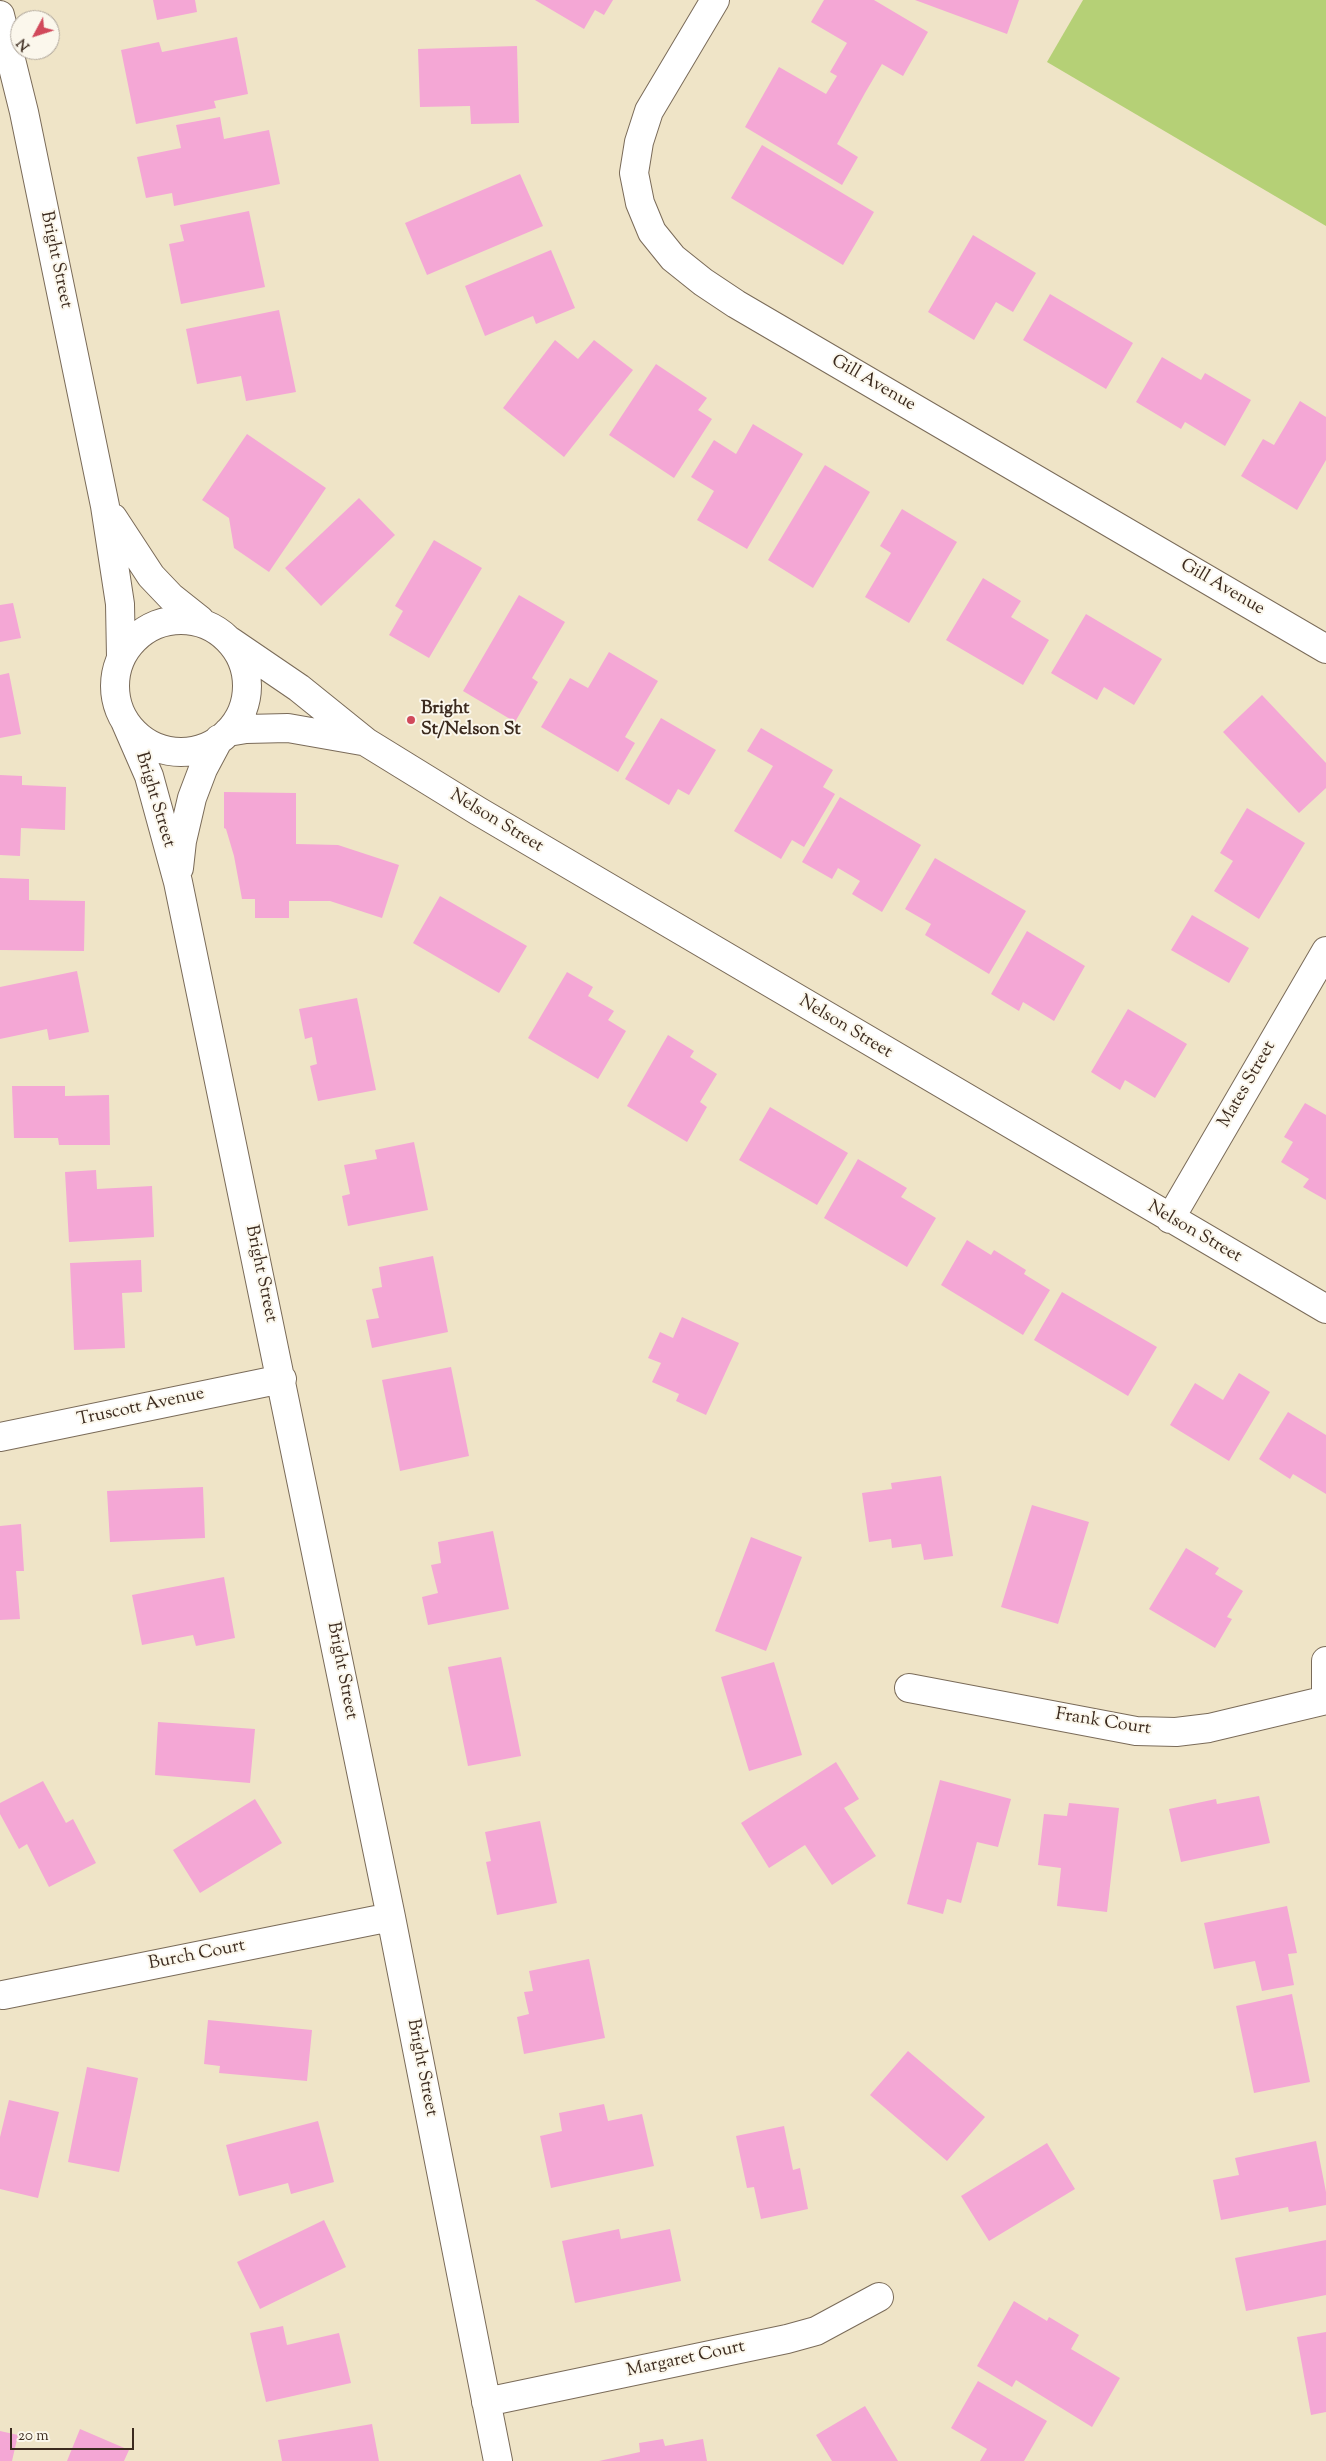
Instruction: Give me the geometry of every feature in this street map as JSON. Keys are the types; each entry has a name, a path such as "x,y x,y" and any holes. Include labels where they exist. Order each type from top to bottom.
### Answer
{"street":[{"name":"Gill Avenue","path":"715,0 649,111 639,142 634,173 640,203 652,232 673,258 703,282 736,304 1326,649"},
{"name":"Bright Street","path":"0,15 24,112 105,506 120,604 121,657"},
{"name":"Bright Street","path":"105,506 142,566 171,597 200,620"},
{"path":"182,619 200,620 214,627 230,640 240,654 247,684 242,712 223,736 200,750 172,752 145,741 125,721 116,694 117,672 121,657 129,644 150,628 182,619"},
{"name":"Nelson Street","path":"230,640 299,688 366,742 487,816 1326,1309"},
{"name":"Bright Street","path":"125,721 149,776 178,882 282,1379 391,1917 498,2461"},
{"name":"Nelson Street","path":"223,736 246,728 288,728 366,742"},
{"name":"Bright Street","path":"178,882 182,841 192,798 203,769 223,736"},
{"name":"Mates Street","path":"1170,1219 1326,951"},
{"name":"Truscott Avenue","path":"0,1437 282,1379"},
{"path":"1326,1661 1326,1692"},
{"name":"Frank Court","path":"909,1688 1136,1731 1176,1732 1209,1728 1326,1700"},
{"name":"Burch Court","path":"3,1995 391,1917"},
{"name":"Margaret Court","path":"486,2402 809,2333 844,2318 879,2297"}],"green space":[{"path":"1083,0 1326,0 1326,226 1047,62"}],"building":[{"path":"153,0 195,0 197,12 157,20"},
{"path":"535,0 613,0 604,15 595,10 584,29"},
{"path":"824,0 874,0 928,32 903,76 882,64 865,93 837,144 858,157 842,185 745,127 779,67 826,94 837,76 830,72 847,43 811,22"},
{"path":"915,0 1019,0 1007,34"},
{"path":"237,37 248,94 214,101 216,108 136,124 121,50 159,42 162,52"},
{"path":"517,46 519,123 471,124 470,106 420,107 418,49"},
{"path":"220,117 224,139 269,130 280,184 174,206 172,193 146,198 137,157 181,148 176,125"},
{"path":"762,145 874,212 843,265 731,198"},
{"path":"520,174 543,226 427,275 405,223"},
{"path":"249,211 265,287 181,304 169,244 184,241 180,225"},
{"path":"973,235 1036,273 1013,312 996,302 974,340 928,312"},
{"path":"551,250 575,308 536,324 533,316 485,336 465,286"},
{"path":"1050,294 1133,343 1106,389 1023,340"},
{"path":"279,310 296,392 246,401 241,376 197,384 186,329"},
{"path":"555,340 578,359 594,340 633,370 564,457 503,408"},
{"path":"1162,357 1201,380 1205,373 1251,400 1225,446 1185,422 1181,429 1136,402"},
{"path":"656,364 707,398 698,410 712,419 674,478 609,435"},
{"path":"1300,401 1326,417 1326,460 1297,510 1241,476 1263,439 1274,445"},
{"path":"753,424 803,454 747,549 697,520 714,491 691,477 714,440 736,454"},
{"path":"247,434 326,488 269,572 234,548 229,518 202,500"},
{"path":"825,465 870,492 813,588 768,560"},
{"path":"359,498 395,535 321,606 285,568"},
{"path":"902,509 957,542 909,623 865,597 891,553 880,546"},
{"path":"434,540 482,568 429,658 389,635 403,611 395,606"},
{"path":"983,578 1021,601 1011,617 1049,640 1023,685 946,640"},
{"path":"519,595 565,622 532,678 538,682 515,722 463,691"},
{"path":"13,603 21,638 0,642 0,605"},
{"path":"1086,614 1162,659 1134,705 1104,687 1097,700 1051,673"},
{"path":"609,652 658,681 625,737 635,743 618,772 541,727 570,678 588,688"},
{"path":"9,673 21,734 0,738 0,675"},
{"path":"1262,695 1326,763 1326,788 1299,813 1223,732"},
{"path":"661,718 716,750 689,795 678,789 669,805 625,779"},
{"path":"761,728 833,770 823,787 835,794 804,847 792,840 781,859 734,831 773,766 747,751"},
{"path":"0,775 22,776 22,785 66,787 65,830 21,828 20,856 0,855"},
{"path":"224,792 296,793 296,844 338,845 399,865 382,918 330,901 289,901 289,918 255,918 255,899 242,899 234,856 226,829 224,828"},
{"path":"840,797 921,845 882,912 852,894 860,881 838,868 832,879 802,862"},
{"path":"1247,808 1305,843 1259,919 1214,891 1233,861 1220,853"},
{"path":"935,858 1026,911 989,974 925,935 931,924 905,909"},
{"path":"0,878 29,879 29,900 85,901 84,951 0,950"},
{"path":"440,896 527,946 499,993 413,943"},
{"path":"1192,915 1249,948 1229,983 1171,950"},
{"path":"1027,931 1085,966 1054,1021 1023,1002 1019,1011 991,994"},
{"path":"77,971 89,1032 49,1040 47,1029 0,1039 0,987"},
{"path":"567,972 593,987 588,996 614,1011 608,1020 626,1031 598,1079 528,1038"},
{"path":"357,998 376,1090 318,1101 310,1066 317,1064 312,1037 305,1039 299,1009"},
{"path":"1128,1009 1187,1044 1155,1098 1125,1080 1120,1090 1091,1072"},
{"path":"668,1035 694,1051 690,1057 717,1074 700,1102 707,1107 687,1142 627,1106"},
{"path":"12,1086 65,1086 65,1096 109,1095 110,1145 59,1145 58,1138 14,1138"},
{"path":"1305,1103 1326,1115 1326,1200 1303,1187 1309,1179 1281,1162 1293,1142 1284,1137"},
{"path":"770,1107 848,1153 817,1205 739,1160"},
{"path":"414,1142 428,1210 348,1226 342,1196 350,1194 344,1165 377,1159 375,1150"},
{"path":"858,1159 907,1188 901,1197 936,1218 907,1267 824,1218"},
{"path":"96,1170 97,1189 152,1186 154,1237 69,1242 65,1172"},
{"path":"967,1240 991,1255 994,1250 1026,1270 1024,1274 1050,1290 1023,1335 941,1285"},
{"path":"433,1256 448,1332 372,1348 366,1320 379,1318 372,1289 382,1287 379,1267"},
{"path":"141,1260 142,1292 122,1293 125,1348 74,1350 70,1263"},
{"path":"1062,1292 1157,1347 1128,1396 1034,1340"},
{"path":"682,1317 739,1343 706,1415 676,1401 679,1394 652,1382 661,1363 648,1358 660,1332 673,1338"},
{"path":"451,1367 469,1456 400,1471 382,1380"},
{"path":"1239,1373 1270,1392 1229,1461 1170,1425 1195,1383 1223,1400"},
{"path":"1288,1412 1326,1435 1326,1494 1293,1474 1290,1479 1259,1459"},
{"path":"941,1476 953,1556 924,1560 921,1544 892,1548 891,1539 869,1542 862,1493 892,1489 891,1483"},
{"path":"203,1487 205,1538 110,1542 107,1491"},
{"path":"1032,1505 1089,1522 1058,1624 1001,1607"},
{"path":"21,1524 24,1571 16,1571 20,1619 0,1620 0,1526"},
{"path":"493,1531 509,1609 428,1625 422,1597 438,1593 431,1565 441,1563 438,1542"},
{"path":"751,1537 802,1557 766,1651 715,1631"},
{"path":"1186,1548 1219,1568 1215,1574 1243,1591 1227,1617 1232,1619 1215,1648 1149,1609"},
{"path":"224,1577 235,1638 196,1646 193,1635 142,1645 132,1595"},
{"path":"501,1657 521,1756 468,1766 448,1667"},
{"path":"774,1662 802,1755 749,1771 721,1677"},
{"path":"158,1722 255,1729 250,1783 155,1775"},
{"path":"836,1762 859,1799 844,1808 876,1856 832,1885 805,1845 769,1868 741,1823"},
{"path":"940,1780 1011,1799 998,1847 977,1842 961,1903 947,1899 943,1914 907,1904"},
{"path":"43,1781 66,1823 73,1819 96,1863 49,1887 27,1844 19,1849 0,1814 0,1803"},
{"path":"1259,1796 1270,1843 1181,1862 1169,1809 1216,1799 1217,1804"},
{"path":"255,1799 282,1843 200,1893 173,1850"},
{"path":"1069,1803 1119,1808 1107,1912 1057,1906 1061,1868 1038,1865 1044,1814 1067,1816"},
{"path":"540,1821 557,1903 497,1915 486,1862 491,1861 485,1832"},
{"path":"1287,1906 1297,1953 1288,1954 1294,1985 1262,1991 1255,1961 1214,1969 1204,1923"},
{"path":"589,1959 605,2038 524,2054 517,2017 529,2014 524,1992 533,1991 529,1971"},
{"path":"1292,1994 1310,2082 1254,2093 1236,2006"},
{"path":"208,2020 312,2030 307,2081 219,2073 220,2066 204,2064"},
{"path":"908,2051 985,2117 947,2161 870,2095"},
{"path":"87,2067 138,2078 119,2172 68,2162"},
{"path":"9,2100 59,2112 38,2198 0,2189 0,2137"},
{"path":"604,2104 608,2121 642,2114 654,2166 551,2188 540,2136 562,2131 559,2113"},
{"path":"318,2121 334,2182 291,2194 288,2183 239,2196 226,2145"},
{"path":"784,2126 793,2170 800,2168 808,2209 761,2219 754,2187 747,2188 736,2136"},
{"path":"1316,2141 1326,2192 1326,2205 1289,2212 1288,2207 1221,2220 1213,2180 1239,2175 1235,2158"},
{"path":"1047,2143 1075,2189 989,2241 961,2196"},
{"path":"324,2220 346,2267 260,2309 237,2262"},
{"path":"619,2229 621,2239 670,2229 681,2281 575,2303 562,2241"},
{"path":"1326,2240 1326,2295 1246,2311 1235,2258"},
{"path":"1014,2301 1047,2321 1049,2317 1079,2335 1071,2349 1120,2378 1092,2427 1016,2380 1012,2387 977,2366"},
{"path":"283,2326 287,2345 339,2333 351,2383 266,2402 250,2333"},
{"path":"1326,2332 1326,2412 1311,2415 1297,2337"},
{"path":"978,2381 1047,2421 1024,2461 980,2461 987,2449 951,2428"},
{"path":"865,2406 898,2461 832,2461 816,2435"},
{"path":"372,2424 379,2461 282,2461 278,2440"},
{"path":"80,2429 129,2450 124,2461 67,2461"},
{"path":"0,2431 18,2435 12,2461 0,2461"},
{"path":"663,2439 665,2446 703,2439 707,2461 599,2461 640,2452 639,2443"}],"place":[{"name":"Bright St/Nelson St","path":"411,720"}]}
